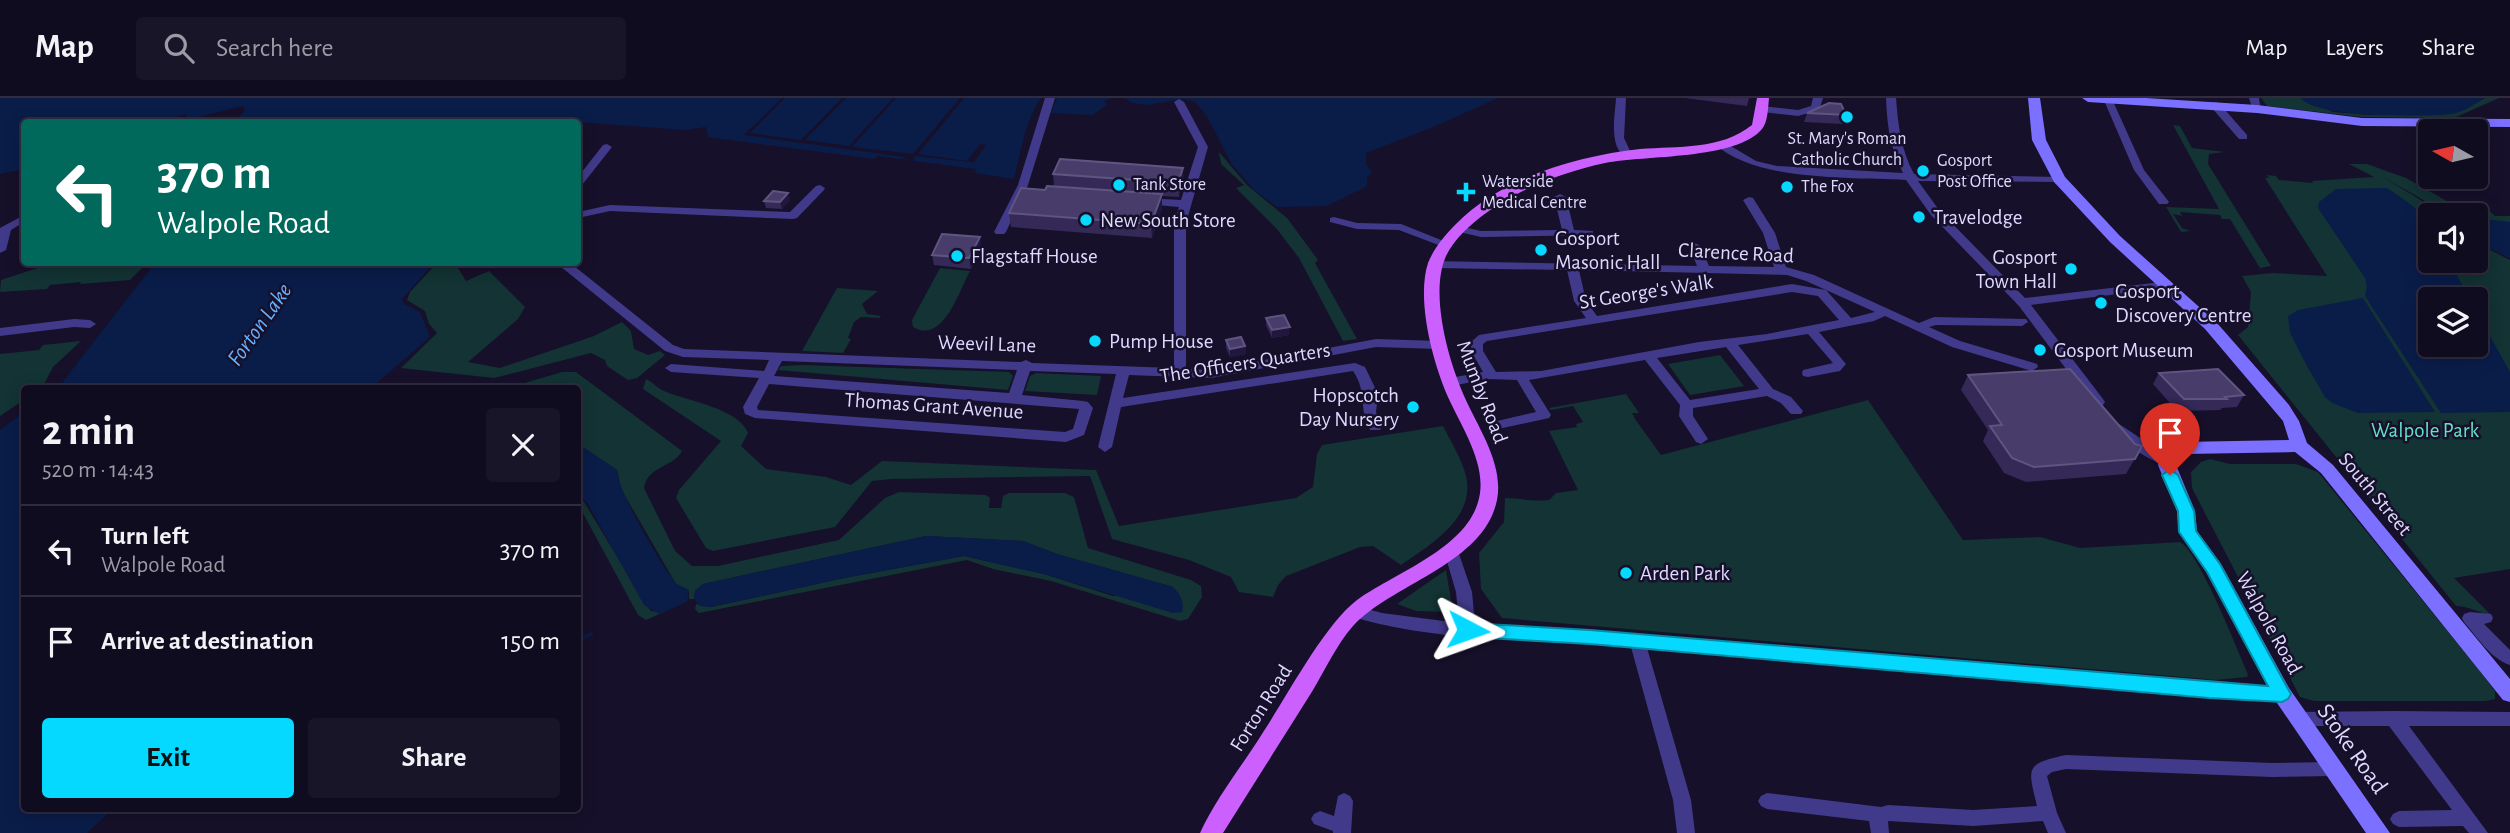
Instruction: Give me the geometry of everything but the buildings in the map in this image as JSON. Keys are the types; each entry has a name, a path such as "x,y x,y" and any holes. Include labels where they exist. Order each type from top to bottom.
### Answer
{"main road":[{"name":"Mumby Road","path":"1356,612 1451,551 1484,513 1491,490 1488,468 1450,382 1439,345 1432,286 1434,264 1445,244 1482,210 1536,179 1579,165 1627,155 1720,144 1751,132 1759,124 1763,104"},
{"name":"Forton Road","path":"1211,833 1335,636 1356,612"}],"street":[{"path":"1000,232 1026,192 1051,98"},
{"path":"1620,98 1619,138 1627,155"},
{"path":"1763,104 1808,112 1815,108 1818,98"},
{"path":"1891,98 1892,130 1907,176 1928,205 2022,302 2126,437 2166,462 2176,450 2188,448 2299,446"},
{"name":"South Street","path":"2034,98 2039,140 2060,179 2115,239 2211,326 2283,409 2291,421 2299,446 2327,469 2510,694"},
{"path":"2088,98 2165,100 2215,106 2255,103 2362,122 2510,123"},
{"path":"2107,99 2138,170 2163,202"},
{"path":"1179,102 1203,147 1184,204 1180,232 1180,372"},
{"path":"2215,106 2243,137"},
{"path":"1720,144 1763,173 1876,173 1985,180 2060,179"},
{"path":"581,179 607,147"},
{"path":"581,214 614,208 787,216 797,214 820,188"},
{"path":"1560,197 1569,233"},
{"path":"1132,200 1184,204"},
{"path":"1749,200 1769,233 1781,270"},
{"path":"0,250 6,228 21,220"},
{"path":"1334,220 1357,226 1401,227 1445,244"},
{"path":"1459,229 1481,234 1589,233"},
{"path":"1695,246 1704,269"},
{"name":"Clarence Road","path":"1434,264 1781,270 1807,277 1976,351 2024,367"},
{"name":"Weevil Lane","path":"567,266 674,351 1220,373 1385,342 1439,345"},
{"path":"1572,267 1580,301 1594,320"},
{"path":"2022,302 2166,284"},
{"name":"St George's Walk","path":"1490,375 1477,351 1478,341 1791,289 1822,293 1850,320"},
{"path":"1450,382 1490,375 1546,374 1699,346 1811,330 1877,316 1884,312"},
{"path":"1919,327 1934,321 2022,321"},
{"path":"0,332 74,323 90,324"},
{"path":"1808,373 1835,368 1840,364 1811,330"},
{"path":"1730,343 1768,392 1786,400 1796,411"},
{"path":"1338,351 1346,368"},
{"name":"Thomas Grant Avenue","path":"778,356 750,407 750,411 755,414 1066,437 1079,432 1086,408 1083,405 1014,398"},
{"path":"1649,356 1687,405 1685,416 1701,439"},
{"path":"671,368 1014,398 1026,364"},
{"name":"The Officers Quarters","path":"1116,403 1358,368 1371,394 1369,412 1375,427"},
{"path":"1105,447 1124,369"},
{"path":"1498,425 1544,415 1520,375"},
{"path":"1687,405 1768,392"},
{"name":"Walpole Road","path":"2166,462 2186,511 2188,532 2214,569 2282,694"},
{"path":"1451,551 1464,592 1468,630"},
{"path":"1356,612 1374,618 1468,630 1637,641 2282,694"},
{"path":"2472,615 2489,641 2510,659"},
{"path":"1637,641 1679,788 1686,833"},
{"name":"Stoke Road","path":"2282,694 2379,833"},
{"path":"2393,718 2479,833"},
{"path":"2298,719 2510,719"},
{"path":"2057,833 2048,813 2038,773 2047,766 2066,762 2272,770 2333,769"},
{"path":"1320,818 1342,830 1344,801"},
{"path":"1767,801 1880,824 2048,813"},
{"path":"2399,819 2468,818"}],"green space":[{"path":"2261,98 2301,98 2333,112 2370,115 2464,110 2485,98 2499,98 2454,118 2362,117 2267,106"},
{"path":"2173,125 2180,126 2192,148 2225,152 2209,154 2208,164 2271,266 2260,268 2230,219 2222,219 2220,215 2180,212 2182,216 2173,214 2182,228 2190,231 2181,232 2166,207 2219,209"},
{"path":"1219,152 1247,185 1287,218 1318,260 1315,263 1357,339 1343,341 1299,258 1276,228 1236,188 1244,185 1221,164"},
{"name":"Walpole Park","path":"2349,164 2367,164 2406,178 2418,185 2418,189 2426,189 2450,203 2428,203 2383,177 2425,203 2418,203 2418,273 2488,273 2488,249 2510,260 2510,569 2454,578 2491,615 2456,606 2238,335 2248,327 2251,292 2242,276 2273,273 2327,276 2265,178 2269,178 2267,175 2276,176 2279,180 2313,183 2312,181 2374,177"},
{"name":"Walpole Park","path":"2488,210 2495,216 2510,216 2510,258 2488,248"},
{"path":"44,266 144,266 130,280 50,285 47,289 0,292 1,280"},
{"path":"434,266 457,266 466,281 489,271 525,307 518,319 468,362 500,368 594,336 622,322 631,331 634,349 648,355 660,351 665,355 637,378 628,380 607,366 605,360 591,353 494,378 401,368 437,333 429,324 425,311 407,300 410,292"},
{"path":"940,268 970,271 949,313 933,329 924,331 913,327 912,320"},
{"path":"837,288 878,291 862,304 867,314 881,316 861,317 854,322 848,338 851,339 843,353 802,351"},
{"path":"81,341 53,367 44,385 21,385 21,402 0,416 0,354 39,350 43,345"},
{"path":"1720,355 1744,386 1690,395 1668,364"},
{"path":"781,366 1009,372 1013,376 1008,390 778,370"},
{"path":"562,372 576,372 682,451 673,461 650,475 644,488 675,551 692,566 718,566 839,540 885,498 899,492 986,495 990,498 989,508 1001,508 1003,496 1009,493 1065,493 1074,497 1088,548 1191,580 1201,586 1202,597 1188,619 1180,621 1051,581 993,569 967,560 699,613 695,609 696,604 711,607 844,578 964,556 1044,574 1113,596 1173,587 1057,554 1023,541 926,536 703,584 695,591 694,599 689,599 689,590 676,584 621,489 617,470 581,446 581,385 518,385"},
{"path":"1036,373 1101,376 1097,395 1025,391 1030,376"},
{"path":"646,379 664,391 711,406 734,418 748,433 741,446 766,469 826,477 851,485 882,461 1096,470 1119,526 1296,498 1313,487 1317,454 1322,445 1443,426 1462,463 1467,491 1464,505 1448,529 1401,565 1373,546 1360,547 1286,576 1273,597 1239,592 1231,577 1189,560 1112,539 1090,476 872,481 835,527 713,551 706,548 676,498 679,490 721,441 643,389"},
{"path":"1626,394 1639,413 1632,413 1635,419 1661,455 1868,400 1963,540 2040,537 2080,548 2180,542 2197,563 2207,582 2227,624 2247,677 2216,680 1502,618 1481,589 1479,553 1504,522 1505,498 1549,500 1556,493 1578,490 1549,431 1577,427 1576,424 1583,422 1573,406 1551,410 1549,408"},
{"name":"Walpole Park","path":"2210,459 2230,464 2296,464 2318,472 2479,670 2495,691 2495,699 2314,701 2300,697 2192,488 2191,472 2201,462"},
{"path":"581,497 647,606 651,611 664,612 646,620 638,615 581,510"},
{"path":"1446,570 1453,612 1416,611 1397,604"}],"water":[{"path":"0,98 1041,98 1027,126 1014,179 975,173 976,169 877,156 874,159 708,137 706,127 685,130 581,122 581,119 238,119 245,110 243,106 190,119 186,119 186,114 168,119 21,119 21,170 0,174"},
{"path":"1057,98 1114,98 1104,101 1107,105 1092,115 1051,113"},
{"path":"1125,98 1498,98 1366,153 1366,164 1372,172 1367,177 1367,186 1327,206 1277,207 1254,190 1231,163 1207,116 1195,102 1184,99 1147,105 1132,103"},
{"path":"2301,98 2485,98 2454,113 2418,116 2347,113 2310,105"},
{"path":"2387,188 2418,211 2418,273 2456,273 2463,287 2418,287 2418,357 2488,357 2488,333 2510,372 2510,412 2441,413 2365,296 2365,278 2318,208 2319,202 2336,189"},
{"path":"2488,219 2510,222 2510,258 2488,248"},
{"name":"Forton Lake","path":"153,266 431,266 402,299 404,304 420,312 430,337 374,385 60,385"},
{"path":"2363,298 2435,412 2358,413 2332,403 2325,397 2290,333 2288,316 2298,310"},
{"path":"21,414 21,812 110,812 87,833 0,833 0,430"},
{"path":"581,446 617,470 624,494 650,544 675,582 689,590 687,602 659,614 644,605 581,496"},
{"path":"926,536 1023,541 1057,554 1173,587 1181,598 1182,612 1173,613 1044,574 964,556 844,578 711,607 700,606 694,599 695,591 703,584"}],"pier":[{"path":"785,98 750,133 801,140 842,98 846,98 805,140 849,146 893,98 896,98 852,147 913,154 960,98 964,98 918,154 967,161 980,144 986,145 974,162 989,164 915,156 912,161 903,159 904,157 744,135"}],"waterway":[{"path":"581,639 591,634"}],"place":[{"name":"St. Mary's Roman Catholic Church","path":"1847,117"},
{"name":"Gosport Post Office","path":"1923,171"},
{"name":"Tank Store","path":"1119,185"},
{"name":"The Fox","path":"1787,187"},
{"name":"Waterside Medical Centre","path":"1466,192"},
{"name":"Travelodge","path":"1919,217"},
{"name":"New South Store","path":"1086,220"},
{"name":"Gosport Masonic Hall","path":"1541,250"},
{"name":"Flagstaff House","path":"957,256"},
{"name":"Gosport Town Hall","path":"2071,269"},
{"name":"Gosport Discovery Centre","path":"2101,303"},
{"name":"Pump House","path":"1095,341"},
{"name":"Gosport Museum","path":"2040,350"},
{"name":"Hopscotch Day Nursery","path":"1413,407"},
{"name":"Arden Park","path":"1626,573"}],"route":[{"path":"1468,630 1590,637 2282,694 2214,569 2188,532 2186,511 2170,475"}]}
